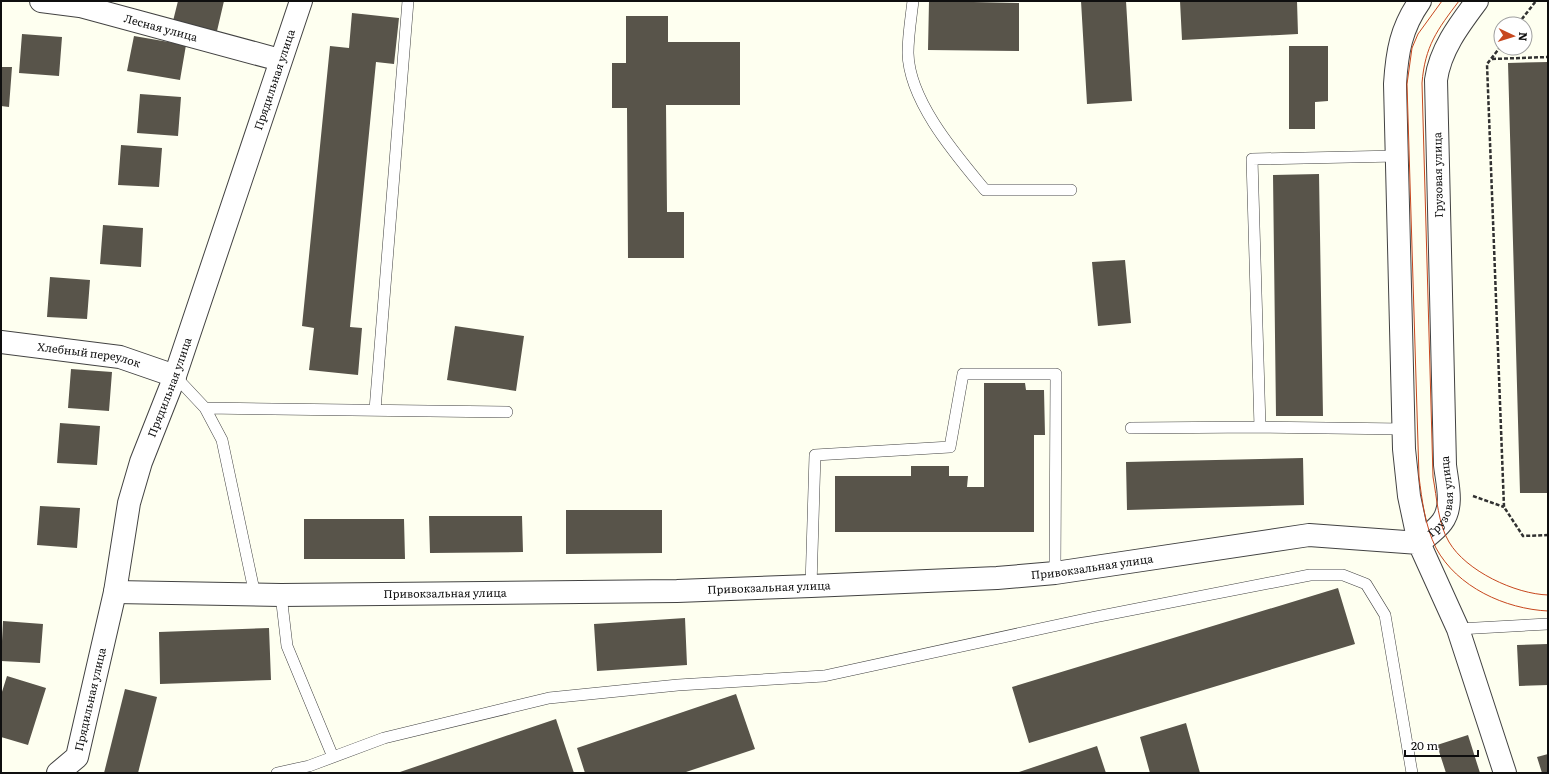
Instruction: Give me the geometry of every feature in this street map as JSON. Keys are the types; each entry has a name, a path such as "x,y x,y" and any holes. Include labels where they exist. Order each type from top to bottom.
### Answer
{"street":[{"name":"Лесная улица","path":"41,1 80,6 280,60"},
{"name":"Прядильная улица","path":"58,773 77,757 115,592 128,503 141,462 174,376 301,1"},
{"name":"Грузовая улица","path":"1420,1 1403,31 1397,56 1395,84 1404,429 1409,496 1419,543 1442,523 1448,512 1449,498 1445,465 1436,80 1438,64 1445,49 1477,1"},
{"name":"Хлебный переулок","path":"1,342 120,357 174,376"},
{"name":"Привокзальная улица","path":"115,592 281,595 677,590 811,586 998,578 1055,573 1309,535 1419,543"},
{"path":"1419,543 1458,629 1505,773"}],"lane":[{"path":"374,410 408,1"},
{"path":"913,1 908,54 916,89 947,143 986,190 1071,190"},
{"path":"1260,427 1252,159 1397,156"},
{"path":"811,586 815,455 950,447 963,374 1056,374 1055,573"},
{"path":"174,376 205,408 222,440 254,595"},
{"path":"205,408 507,412"},
{"path":"1130,428 1260,427 1404,429"},
{"path":"277,773 308,766 384,738 549,698 678,685 824,676 1095,618 1310,575 1343,575 1366,584 1385,615 1412,773"},
{"path":"281,595 287,646 333,757"},
{"path":"1458,629 1548,624"}],"path":[{"path":"1524,16 1536,1"},
{"path":"1548,57 1492,58 1487,64 1504,507 1523,536 1548,535"}],"building":[{"path":"178,1 224,1 217,31 173,21"},
{"path":"929,1 1019,3 1019,51 928,50"},
{"path":"1081,1 1126,1 1132,101 1087,104"},
{"path":"1180,1 1297,1 1298,34 1182,40"},
{"path":"352,13 399,18 394,64 376,62 350,327 362,328 358,375 309,370 314,328 302,326 330,46 349,48"},
{"path":"626,16 668,16 668,42 740,42 740,105 666,105 667,212 684,212 684,258 628,258 627,108 612,108 612,63 626,63"},
{"path":"22,34 62,37 59,76 19,73"},
{"path":"134,36 186,45 180,80 127,71"},
{"path":"1289,46 1328,46 1328,101 1315,102 1315,129 1289,129"},
{"path":"1548,62 1548,493 1520,493 1508,63"},
{"path":"1,67 12,67 9,107 1,106"},
{"path":"140,94 181,97 178,136 137,133"},
{"path":"121,145 162,148 159,187 118,185"},
{"path":"1319,174 1323,416 1276,416 1273,175"},
{"path":"103,225 143,228 141,267 100,264"},
{"path":"1125,260 1131,323 1098,326 1092,262"},
{"path":"50,277 90,280 87,319 47,317"},
{"path":"455,326 524,336 516,391 447,380"},
{"path":"71,369 112,372 109,411 68,408"},
{"path":"984,383 1025,383 1026,390 1044,390 1045,435 1034,435 1034,532 835,532 835,476 911,476 911,466 949,466 949,476 968,476 967,487 984,487"},
{"path":"60,423 100,426 97,465 57,463"},
{"path":"1303,458 1304,505 1127,510 1126,462"},
{"path":"40,506 80,508 77,548 37,545"},
{"path":"566,510 662,510 662,553 566,554"},
{"path":"429,516 522,516 523,552 430,553"},
{"path":"304,519 404,519 405,559 304,559"},
{"path":"1338,588 1355,644 1029,743 1012,687"},
{"path":"685,618 687,665 597,671 594,624"},
{"path":"3,621 43,624 40,663 1,661"},
{"path":"269,628 271,680 160,684 159,632"},
{"path":"1548,644 1548,685 1519,686 1517,645"},
{"path":"7,676 46,688 28,745 1,737 1,695"},
{"path":"125,689 157,697 138,773 104,773"},
{"path":"736,694 755,749 683,773 585,773 577,748"},
{"path":"556,719 574,773 397,773"},
{"path":"1186,723 1200,773 1150,773 1140,737"},
{"path":"1468,735 1480,773 1446,773 1437,745"},
{"path":"1097,746 1106,773 1016,773"},
{"path":"1548,754 1548,773 1542,773 1537,757"}],"tram line":[{"path":"1442,1 1418,34 1412,48 1407,84 1419,477 1423,504 1432,540 1445,562 1456,574 1469,585 1499,600 1515,606 1548,611"},
{"path":"1459,1 1433,39 1426,59 1422,83 1433,477 1438,511 1445,535 1457,553 1467,562 1492,579 1521,590 1535,594 1548,595"}]}
